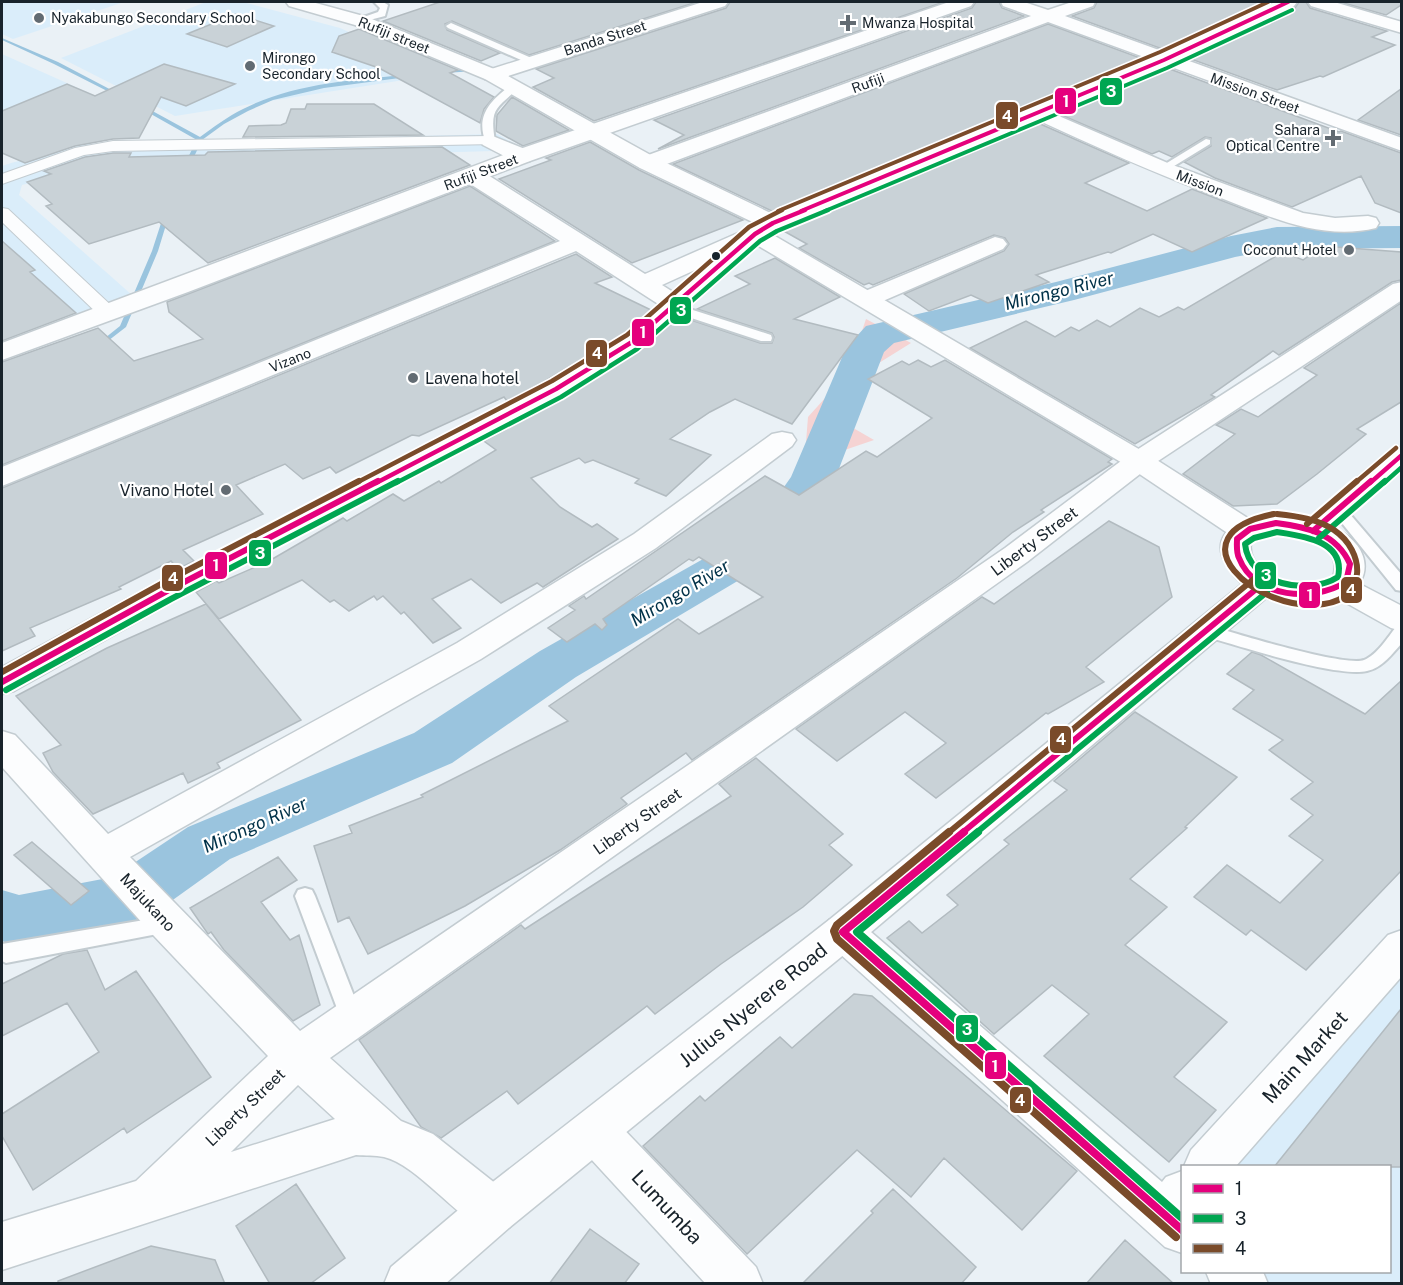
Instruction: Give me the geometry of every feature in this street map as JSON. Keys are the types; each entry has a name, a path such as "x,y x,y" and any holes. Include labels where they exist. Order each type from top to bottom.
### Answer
{"main road":[{"name":"Rufiji street","path":"295,2 362,21 492,75 594,130 764,229 877,305 1139,461"},
{"name":"Banda Street","path":"492,75 719,2"},
{"name":"Rufiji Street","path":"2,352 522,156 965,2"},
{"name":"Mission Street","path":"1009,2 1401,145"},
{"name":"Rufiji","path":"648,163 1088,2"},
{"path":"644,284 764,229 1164,60 1288,2"},
{"path":"1317,2 1401,28"},
{"path":"650,6 671,16"},
{"name":"Mission","path":"1038,113 1162,169 1298,219 1335,225 1368,223"},
{"path":"489,141 522,156"},
{"path":"472,176 579,242 673,305"},
{"path":"2,682 167,591 556,389 632,342 764,229"},
{"name":"Vizano","path":"2,477 579,242"},
{"path":"877,305 995,244"},
{"name":"Liberty Street","path":"150,1198 297,1058 1016,555 1139,461 1401,289"},
{"path":"109,860 469,651 645,541 782,440"},
{"path":"1313,531 1401,455"},
{"path":"1139,461 1246,531"},
{"path":"1276,524 1313,531 1329,537 1343,548 1351,564 1351,577 1343,588 1331,594 1297,597 1261,585 1244,572 1235,558 1235,544 1246,531 1260,525 1276,524"},
{"name":"Julius Nyerere Road","path":"409,1283 493,1211 843,932 1261,585"},
{"path":"1343,588 1401,620"},
{"name":"Majukano","path":"2,744 163,918 297,1058 385,1136"},
{"path":"843,932 1176,1212"},
{"name":"Main Market","path":"1209,1165 1401,947"},
{"name":"Lumumba","path":"595,1131 739,1284"},
{"name":"Liberty Street","path":"2,1246 356,1134 385,1136 417,1149 493,1211"},
{"path":"1231,1273 1244,1284"}],"street":[{"path":"2,179 81,151 113,146 489,141"},
{"path":"2,213 112,312"}],"lane":[{"path":"362,21 382,14 385,7 378,2"},
{"path":"451,26 533,62"},
{"path":"489,141 485,119 488,110 514,87"},
{"path":"1162,169 1206,142"},
{"path":"673,305 766,338"},
{"path":"1338,509 1401,586"},
{"path":"1207,631 1345,665 1364,666 1376,660 1401,631"},
{"path":"305,896 352,1019"},
{"path":"2,953 6,954 163,918"}],"shaded area":[{"name":"Nyakabungo Secondary School","path":"2,2 124,2 13,39 2,34"},
{"name":"Mirongo Secondary School","path":"206,2 243,2 340,28 442,74 175,116 61,58"},
{"path":"2,54 116,105 2,150"},
{"path":"497,134 526,150 392,154 81,170 22,185 19,195 132,295 71,318 28,276 2,284 2,166 11,163 85,144"},
{"path":"866,319 911,343 866,371 862,396 848,425 874,440 833,454 822,478 831,486 811,492 793,475 804,468 808,417 835,387 857,346"},
{"path":"1401,947 1401,1283 1244,1283 1231,1273 1391,1273 1391,1165 1208,1165"}],"building":[{"path":"440,2 697,2 529,55 452,21 445,24 447,30 500,53 481,61 383,21"},
{"path":"730,2 944,2 594,121 533,87 554,78 536,69 726,8"},
{"path":"976,2 999,2 1002,8 1024,16 658,149 684,135 654,120 972,8"},
{"path":"1097,2 1271,2 1165,50 1072,16 1094,8"},
{"path":"1299,2 1306,2 1310,8 1387,31 1372,37 1395,45 1323,77 1277,90 1188,58 1295,8"},
{"path":"1340,2 1401,2 1401,5 1386,15"},
{"path":"236,14 274,26 227,47 187,34"},
{"path":"1048,24 1143,59 774,212 673,164"},
{"path":"359,29 458,70 450,73 494,97 484,109 480,123 379,68 332,52 339,36"},
{"path":"164,64 235,84 186,106 161,97 139,138 113,139 75,146 25,163 2,153 2,111 67,84 95,96"},
{"path":"1167,68 1401,153 1401,213 1375,203 1361,176 1292,207 1215,178 1184,162 1211,146 1211,138 1205,137 1172,157 1159,151 1152,154 1059,114"},
{"path":"1401,89 1401,135 1358,120"},
{"path":"512,97 569,130 523,146 496,131 497,115"},
{"path":"307,104 374,104 423,135 243,137 249,126 286,123 291,109 305,109"},
{"path":"1038,123 1129,163 1085,183 1147,211 1192,189 1267,218 1192,252 1153,234 1111,253 1108,252 1036,275 1049,282 988,303 971,295 929,311 904,294 1004,251 1009,244 1005,238 994,235 873,285 869,283 864,285 799,248 807,244 782,230"},
{"path":"590,142 639,170 743,220 632,263 499,179 551,160 546,158"},
{"path":"442,147 470,165 208,263 159,222 89,244 46,206 52,204 27,182 51,174 44,171 85,157 113,153 131,153 129,157 205,155 208,152"},
{"path":"470,186 555,241 2,465 2,362 98,328 134,361 203,339 169,312 167,302"},
{"path":"2,241 35,270 30,272 76,313 2,341"},
{"path":"1323,246 1401,252 1401,280 1392,282 1279,355 1273,351 1211,395 1215,397 1135,444 970,348 1026,321 1055,337 1071,327 1079,331 1097,320 1110,327 1140,308 1159,317 1178,307 1184,310 1283,252 1303,260"},
{"path":"576,254 612,277 595,283 651,310 622,335 507,401 504,397 419,436 412,435 336,473 330,467 303,479 285,464 236,485 263,514 183,550 194,561 178,569 171,561 119,587 121,589 30,628 35,636 2,651 2,488"},
{"path":"775,258 840,297 794,319 858,335 792,424 735,399 710,412 670,439 711,455 666,496 635,483 639,479 593,460 585,463 579,458 531,478 560,507 592,527 597,524 618,539 543,587 537,583 501,603 471,579 432,599 461,628 433,643 404,612 401,614 383,596 377,600 374,596 349,611 334,600 330,602 302,580 219,619 196,592 216,581 219,583 269,561 343,518 347,521 393,494 404,501 439,481 441,483 496,450 484,441 567,397 642,349 679,316 760,343 772,343 774,337 772,333 697,309 750,284 735,276"},
{"path":"1401,303 1401,402 1357,429 1366,434 1317,474 1277,504 1233,506 1183,474 1235,434 1216,425 1241,409 1258,417 1317,375 1304,368"},
{"path":"918,360 931,367 945,360 1112,459 1108,462 1112,464 1041,510 1044,512 1013,532 957,578 692,760 686,753 621,798 627,804 560,850 465,906 368,954 349,917 338,922 314,846 352,833 349,826 423,797 421,795 568,721 549,706 678,619 699,634 763,597 699,557 693,561 689,559 603,619 607,625 602,630 595,624 567,642 548,628 575,610 569,606 584,596 586,599 765,476 799,495 866,451 877,457 932,418 868,379 902,361 909,365"},
{"path":"1109,521 1159,547 1172,597 1086,667 1104,682 1048,714 1046,713 936,798 905,774 946,743 905,712 837,761 796,729 982,597 994,604"},
{"path":"206,604 301,720 217,763 220,768 188,783 183,773 93,814 53,772 43,753 61,745 16,696 107,648"},
{"path":"1252,652 1365,714 1401,681 1401,871 1306,970 1251,930 1246,935 1194,897 1227,865 1280,903 1323,860 1289,836 1313,815 1291,799 1313,782 1269,750 1283,740 1233,709 1254,690 1227,674"},
{"path":"1135,712 1237,777 1185,827 1187,828 1130,879 1167,907 1125,945 1227,1022 1174,1077 1216,1110 1169,1162 1044,1056 1089,1014 1052,985 994,1034 887,938 909,921 922,933 958,905 947,895 1009,844 1004,840 1067,790 1054,781"},
{"path":"756,758 843,834 829,845 852,865 803,907 721,964 655,1014 647,1006 518,1104 507,1091 441,1138 421,1127 359,1040 521,925 525,929 731,796 719,784"},
{"path":"32,842 89,891 71,905 14,855"},
{"path":"278,857 297,880 261,902 290,940 299,935 320,1005 293,1021 224,950 211,932 208,934 190,908"},
{"path":"87,950 105,990 136,971 211,1077 127,1133 124,1128 33,1190 2,1136 2,1114 99,1052 67,1003 2,1036 2,984 63,954"},
{"path":"854,994 872,996 1077,1171 1022,1230 944,1158 911,1197 857,1150 747,1254 643,1146 700,1096 705,1101 780,1037 792,1048"},
{"path":"1401,1009 1401,1167 1391,1167 1391,1165 1276,1165"},
{"path":"296,1184 345,1258 310,1284 270,1284 236,1226"},
{"path":"893,1189 976,1267 961,1284 802,1284 873,1213 871,1211"},
{"path":"590,1229 639,1264 624,1284 549,1284"},
{"path":"1125,1240 1174,1284 1086,1284"},
{"path":"151,1246 215,1260 225,1284 58,1284 58,1281"}],"waterway":[{"path":"2,39 117,94"},
{"path":"445,72 473,70"},
{"path":"200,139 246,109 271,99 324,86 405,76"},
{"path":"145,109 200,139"},
{"path":"187,165 200,139"},
{"path":"102,343 123,327 155,251 166,215"},
{"name":"Mirongo River","path":"2,915 19,921 128,899 209,843 433,748 558,664 729,565 788,514 813,479 866,348 880,334 1061,292 1231,247 1277,238 1402,237"}],"transit line":[{"name":"4","path":"2,672 163,583 552,381 627,335 749,227 769,215 1160,52 1268,2"},
{"name":"1","path":"2,682 167,591 556,389 632,342 755,234 773,223 1164,60 1288,2"},
{"name":"3","path":"6,690 171,599 561,397 637,349 760,241 777,231 1167,68 1292,10"},
{"name":"4","path":"1307,524 1396,448"},
{"name":"1","path":"1313,531 1402,455"},
{"name":"3","path":"1319,538 1402,467"},
{"name":"4","path":"1274,514 1250,520 1234,530 1227,543 1227,559 1234,572 1261,593 1296,604 1327,604 1341,599 1356,582 1358,571 1357,560 1345,539 1321,523 1277,514"},
{"name":"1","path":"1276,523 1310,529 1330,538 1345,553 1350,564 1346,582 1332,591 1314,595 1295,595 1259,582 1245,570 1238,556 1237,539 1250,529 1276,523"},
{"name":"3","path":"1277,532 1309,539 1331,549 1338,556 1341,566 1338,577 1327,584 1312,587 1280,582 1265,575 1246,556 1245,544 1254,538 1277,532"},
{"name":"4","path":"1176,1237 837,939 834,931 837,925 1255,578"},
{"name":"1","path":"1181,1229 843,932 1261,585"},
{"name":"3","path":"1181,1217 857,932 1267,592"}],"place":[{"name":"Nyakabungo Secondary School","path":"39,18"},
{"name":"Mwanza Hospital","path":"848,23"},
{"name":"Mirongo Secondary School","path":"250,66"},
{"name":"Sahara Optical Centre","path":"1333,138"},
{"name":"Coconut Hotel","path":"1349,250"},
{"name":"Lavena hotel","path":"413,378"},
{"name":"Vivano Hotel","path":"226,490"}]}
